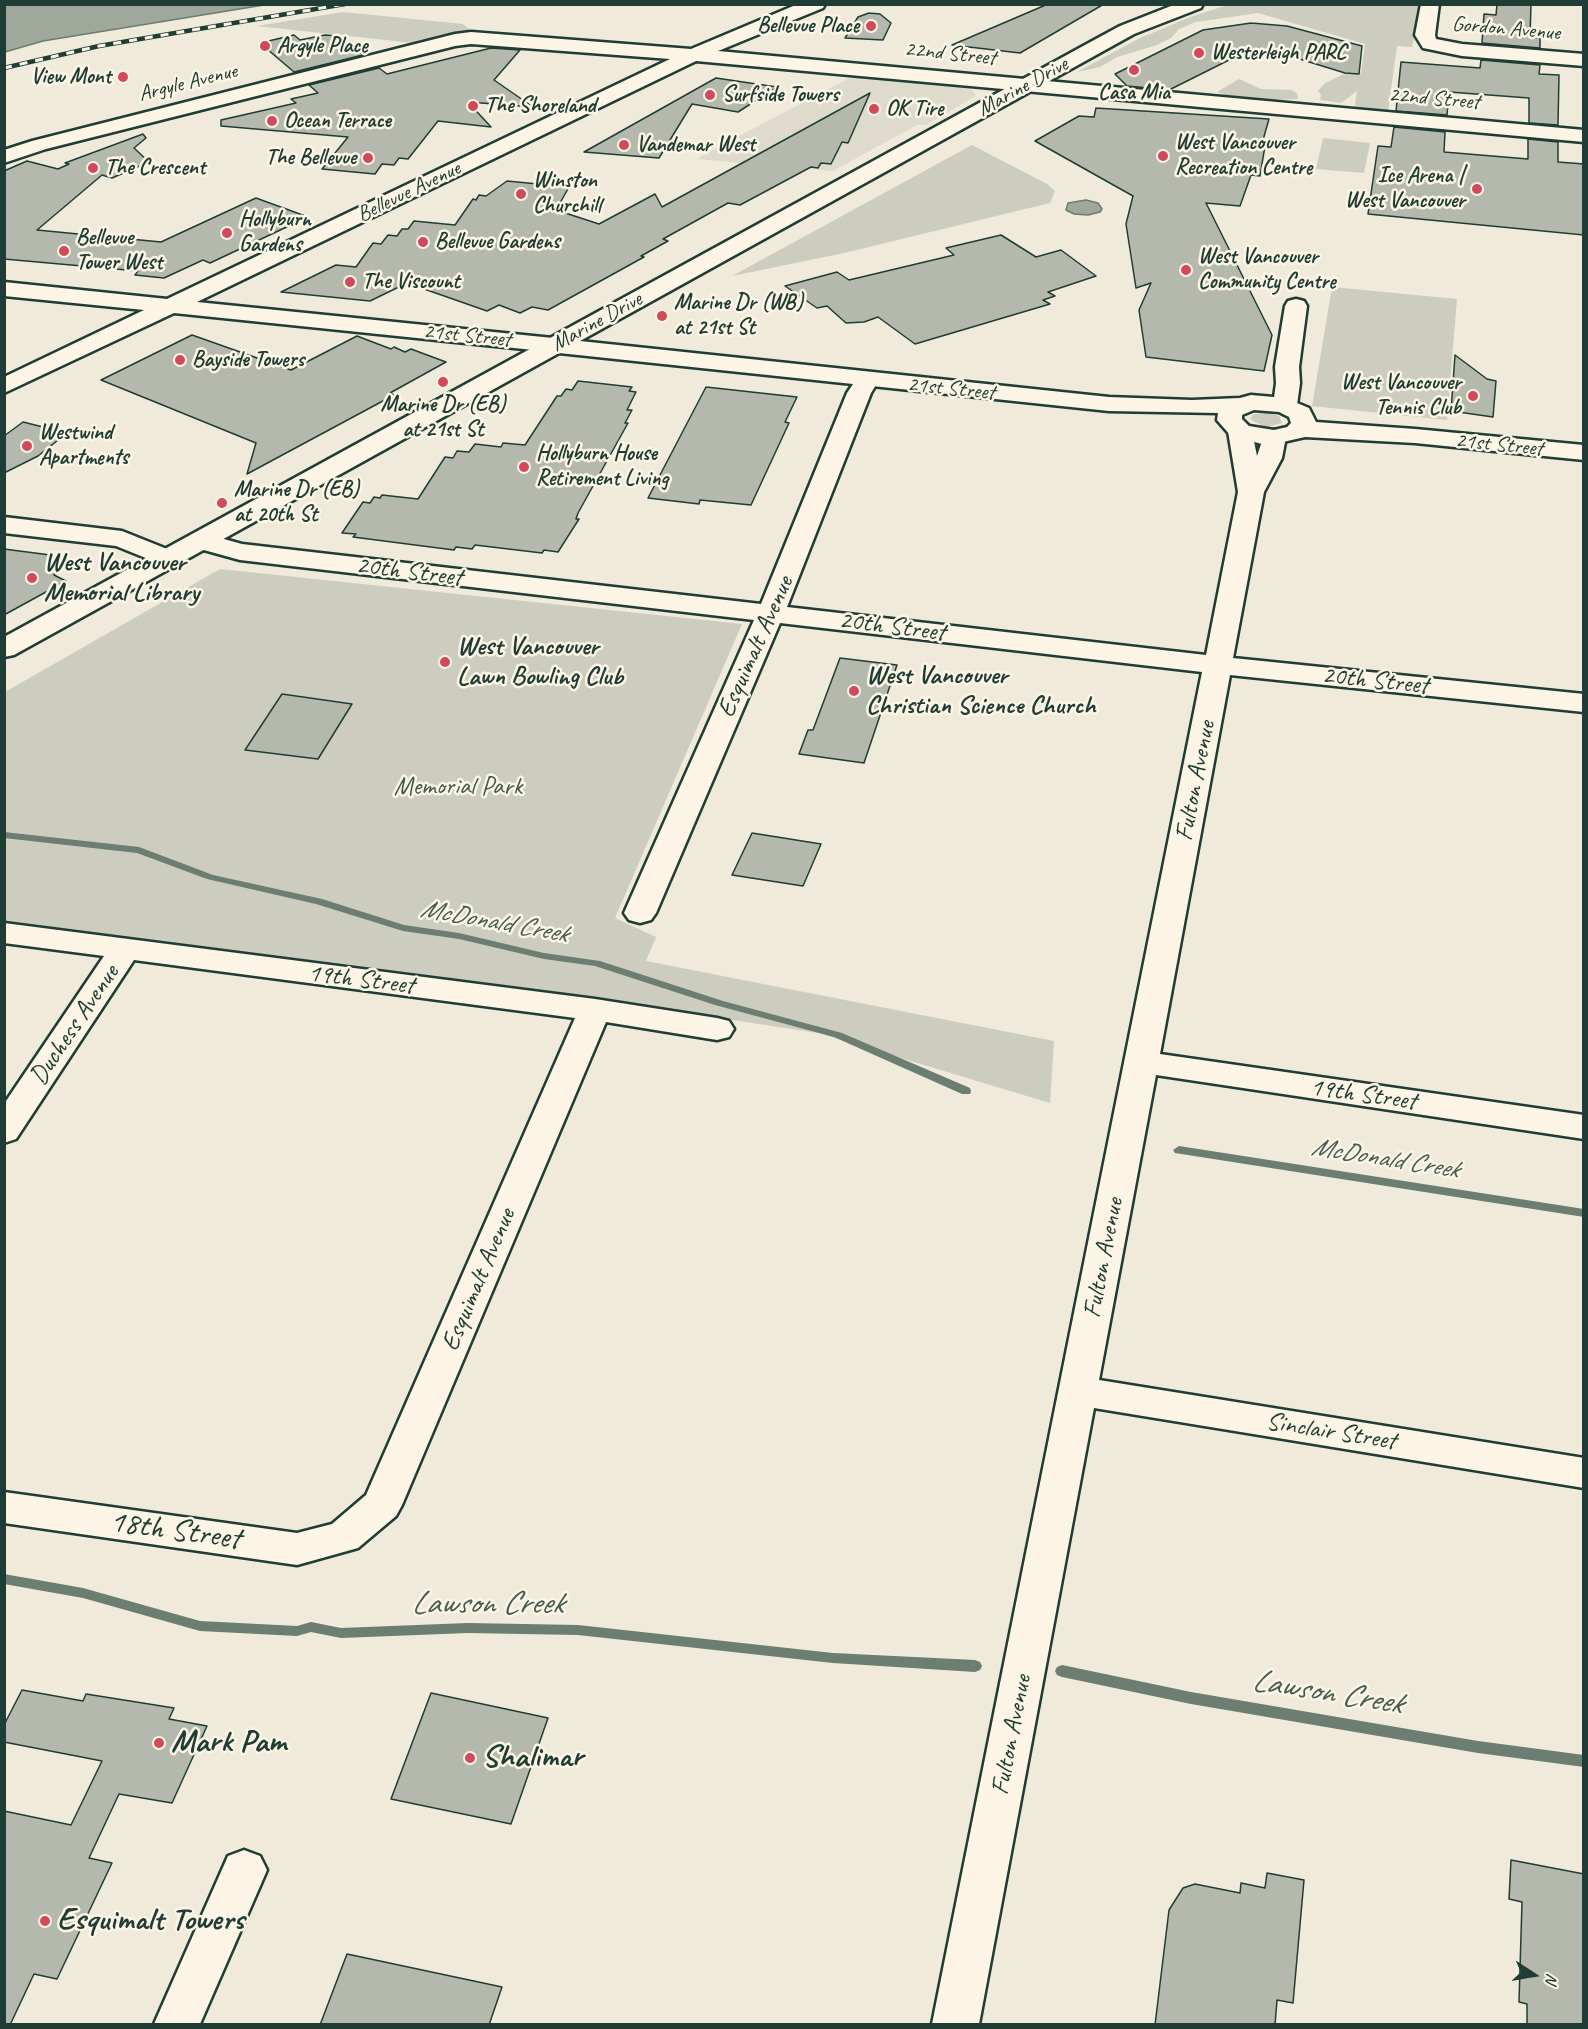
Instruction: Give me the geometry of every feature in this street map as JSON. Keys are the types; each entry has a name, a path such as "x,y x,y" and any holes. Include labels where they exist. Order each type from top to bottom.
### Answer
{"street":[{"name":"Bellevue Avenue","path":"4,386 694,55 749,30 816,4"},
{"name":"Marine Drive","path":"4,649 1127,30 1194,4"},
{"name":"Gordon Avenue","path":"1430,4 1426,40 1439,47 1584,60"},
{"name":"22nd Street","path":"455,40 489,38 694,55 1584,136"},
{"name":"Argyle Avenue","path":"4,158 39,146 455,40"},
{"name":"21st Street","path":"4,288 867,380 1109,404 1266,416 1415,436 1584,453"},
{"name":"Fulton Avenue","path":"956,2025 1266,416 1288,383 1287,367 1296,306"},
{"name":"Esquimalt Avenue","path":"640,913 801,543 859,393 867,380"},
{"path":"1266,416 1286,436 1250,435 1266,416"},
{"name":"Fulton Avenue","path":"1251,492 1269,458 1274,437"},
{"path":"4,525 122,539 168,558"},
{"name":"20th Street","path":"202,541 252,554 1218,665 1584,703"},
{"name":"19th Street","path":"4,933 595,1010 717,1029"},
{"name":"Duchess Avenue","path":"4,1131 126,949"},
{"name":"Esquimalt Avenue","path":"344,1537 382,1505 595,1010"},
{"name":"19th Street","path":"1142,1062 1584,1127"},
{"name":"Sinclair Street","path":"1078,1391 1584,1473"},
{"name":"18th Street","path":"4,1507 297,1549 344,1537"},
{"path":"177,2025 244,1870"}],"shaded area":[{"path":"5,4 264,5 43,41 5,52"},
{"path":"853,76 961,86 973,91 976,96 926,125 917,125 833,171 696,159"},
{"path":"1086,200 1098,203 1102,209 1100,212 1088,215 1074,214 1066,210 1068,203"}],"green space":[{"path":"1228,5 1421,5 1412,47 1397,46 1388,111 1354,111 1357,91 1341,103 1320,100 1321,95 1318,91 1324,84 1345,73 1361,73 1365,44 1258,13 1196,22 1179,29 1171,38 1157,45 1117,57 1100,67 1077,72 1140,38 1193,16"},
{"path":"343,12 463,24 472,32 413,43 257,26"},
{"path":"1239,79 1261,89 1291,90 1297,93 1298,99 1270,100 1232,97 1217,92"},
{"path":"1323,138 1370,143 1364,173 1316,169"},
{"path":"972,145 1047,184 1055,191 1050,203 844,253 732,276"},
{"path":"1332,287 1457,299 1447,420 1312,406"},
{"path":"1265,412 1279,416 1282,423 1266,427 1251,420 1252,415"},
{"name":"Memorial Park","path":"220,569 742,624 615,918 656,937 646,961 1054,1041 1050,1103 818,1033 581,997 5,922 5,692"}],"building":[{"path":"1048,4 1104,4 1020,53 952,45"},
{"path":"1497,4 1531,4 1530,37 1540,38 1540,48 1482,43 1484,14 1496,15"},
{"name":"Bellevue Place","path":"869,13 880,14 891,23 883,40 845,38 858,17"},
{"name":"Westerleigh PARC","path":"1251,23 1287,26 1362,46 1359,74 1345,73 1277,52 1256,50 1247,51 1169,90 1127,86 1115,74 1203,30"},
{"path":"294,35 300,40 325,35 338,36 363,55 294,72 260,43"},
{"path":"491,48 520,50 494,80 533,107 468,102 491,127 438,121 408,159 399,158 394,165 382,164 375,174 322,169 348,137 221,126 221,120 296,103 291,99 318,93 309,85 379,68 387,74"},
{"path":"1481,60 1540,65 1539,74 1559,75 1558,125 1529,123 1529,98 1449,92 1447,115 1396,111 1401,62 1480,68"},
{"path":"716,78 777,87 738,112 692,104 659,158 584,152"},
{"path":"870,93 848,143 842,142 831,164 821,163 818,168 811,167 740,205 728,203 663,239 668,241 641,256 644,257 548,310 532,307 520,313 499,305 487,311 407,283 370,301 281,292 336,265 356,267 373,243 381,244 388,235 397,236 402,229 408,229 414,221 455,225 473,199 476,200 479,195 486,196 507,181 569,187 556,210 599,224 655,194 662,207"},
{"path":"1096,108 1269,119 1263,140 1266,140 1260,176 1251,175 1240,206 1206,203 1272,335 1264,371 1146,357 1139,310 1151,283 1136,288 1126,224 1133,196 1035,141 1079,116 1094,117"},
{"name":"Ice Arena | West Vancouver","path":"1394,127 1445,132 1444,152 1528,159 1528,139 1558,142 1558,162 1584,164 1584,235 1368,214 1378,146 1391,147"},
{"path":"143,134 146,138 134,148 149,162 112,178 102,175 37,230 161,242 256,198 308,217 210,263 203,260 164,278 135,275 138,271 4,259 4,171 27,161 58,169 69,164 65,163"},
{"path":"1001,235 1036,257 1061,250 1096,276 1048,292 1055,296 1043,300 1050,304 915,344 878,317 864,322 846,323 827,306 817,308 785,286 837,272 849,280 954,255 946,248"},
{"path":"192,335 291,370 357,336 391,349 394,347 405,352 411,349 446,362 390,393 394,395 247,474 256,443 101,380"},
{"name":"West Vancouver Tennis Club","path":"1455,355 1487,379 1496,381 1493,417 1451,411"},
{"name":"Hollyburn House Retirement Living","path":"578,381 632,387 629,391 636,392 627,410 632,410 625,423 628,423 578,513 576,519 579,519 558,552 544,550 542,553 475,545 472,549 456,547 454,550 353,537 356,534 342,533 363,502 370,503 374,497 380,498 382,495 418,499 445,457 453,458 457,451 469,452 475,444 501,447 503,443 525,445 557,396 561,396 566,389 572,390"},
{"path":"706,387 797,397 785,422 789,423 751,505 700,500 699,504 648,498"},
{"name":"Westwind Apartments","path":"23,422 67,433 38,456 4,473 4,436"},
{"name":"West Vancouver Memorial Library","path":"4,549 66,557 60,565 63,565 54,575 66,581 4,615"},
{"path":"840,658 897,665 864,763 799,754 808,730 813,730"},
{"path":"282,694 352,704 318,759 245,750"},
{"path":"752,833 821,844 803,886 732,875"},
{"path":"22,1690 83,1701 86,1694 174,1708 169,1719 207,1726 172,1803 119,1794 89,1858 112,1863 57,1979 34,1974 10,2025 4,2025 4,1811 71,1825 102,1761 4,1742 4,1725"},
{"name":"Shalimar","path":"431,1693 548,1718 511,1824 391,1799"},
{"path":"1511,1860 1584,1874 1584,2025 1527,2025 1527,2004 1519,2002 1522,1902 1509,1899"},
{"path":"1267,1873 1304,1880 1293,2003 1277,2000 1275,2025 1155,2025 1169,1910 1183,1888 1195,1884 1240,1893 1241,1883 1265,1888"},
{"path":"347,1954 502,1987 489,2025 320,2025"}],"waterway":[{"name":"McDonald Creek","path":"4,835 139,850 210,877 318,901 403,928 459,936 544,956 596,963 719,1003 838,1035 966,1091"},
{"name":"McDonald Creek","path":"1179,1150 1584,1213"},
{"name":"Lawson Creek","path":"4,1579 83,1593 200,1626 297,1631 311,1627 341,1633 468,1628 578,1630 833,1658 975,1666"},
{"name":"Lawson Creek","path":"1062,1671 1191,1698 1478,1747 1584,1761"}],"railway":[{"path":"4,68 99,46 345,4"}],"place":[{"name":"Bellevue Place","path":"871,26"},
{"name":"Argyle Place","path":"265,46"},
{"name":"Westerleigh PARC","path":"1199,53"},
{"name":"Casa Mia","path":"1134,70"},
{"name":"View Mont","path":"123,77"},
{"name":"Surfside Towers","path":"710,95"},
{"name":"The Shoreland","path":"473,106"},
{"name":"OK Tire","path":"874,109"},
{"name":"Ocean Terrace","path":"272,121"},
{"name":"Vandemar West","path":"624,145"},
{"name":"West Vancouver Recreation Centre","path":"1163,156"},
{"name":"The Bellevue","path":"368,158"},
{"name":"The Crescent","path":"93,168"},
{"name":"Ice Arena | West Vancouver","path":"1477,189"},
{"name":"Winston Churchill","path":"521,194"},
{"name":"Hollyburn Gardens","path":"227,233"},
{"name":"Bellevue Gardens","path":"423,242"},
{"name":"Bellevue Tower West","path":"64,251"},
{"name":"West Vancouver Community Centre","path":"1186,270"},
{"name":"The Viscount","path":"350,282"},
{"name":"Marine Dr (WB) at 21st St","path":"662,316"},
{"name":"Bayside Towers","path":"180,360"},
{"name":"Marine Dr (EB) at 21st St","path":"443,382"},
{"name":"West Vancouver Tennis Club","path":"1473,396"},
{"name":"Westwind Apartments","path":"27,446"},
{"name":"Hollyburn House Retirement Living","path":"524,467"},
{"name":"Marine Dr (EB) at 20th St","path":"222,503"},
{"name":"West Vancouver Memorial Library","path":"32,578"},
{"name":"West Vancouver Lawn Bowling Club","path":"445,662"},
{"name":"West Vancouver Christian Science Church","path":"854,691"},
{"name":"Mark Pam","path":"159,1743"},
{"name":"Shalimar","path":"470,1758"},
{"name":"Esquimalt Towers","path":"45,1921"}]}
